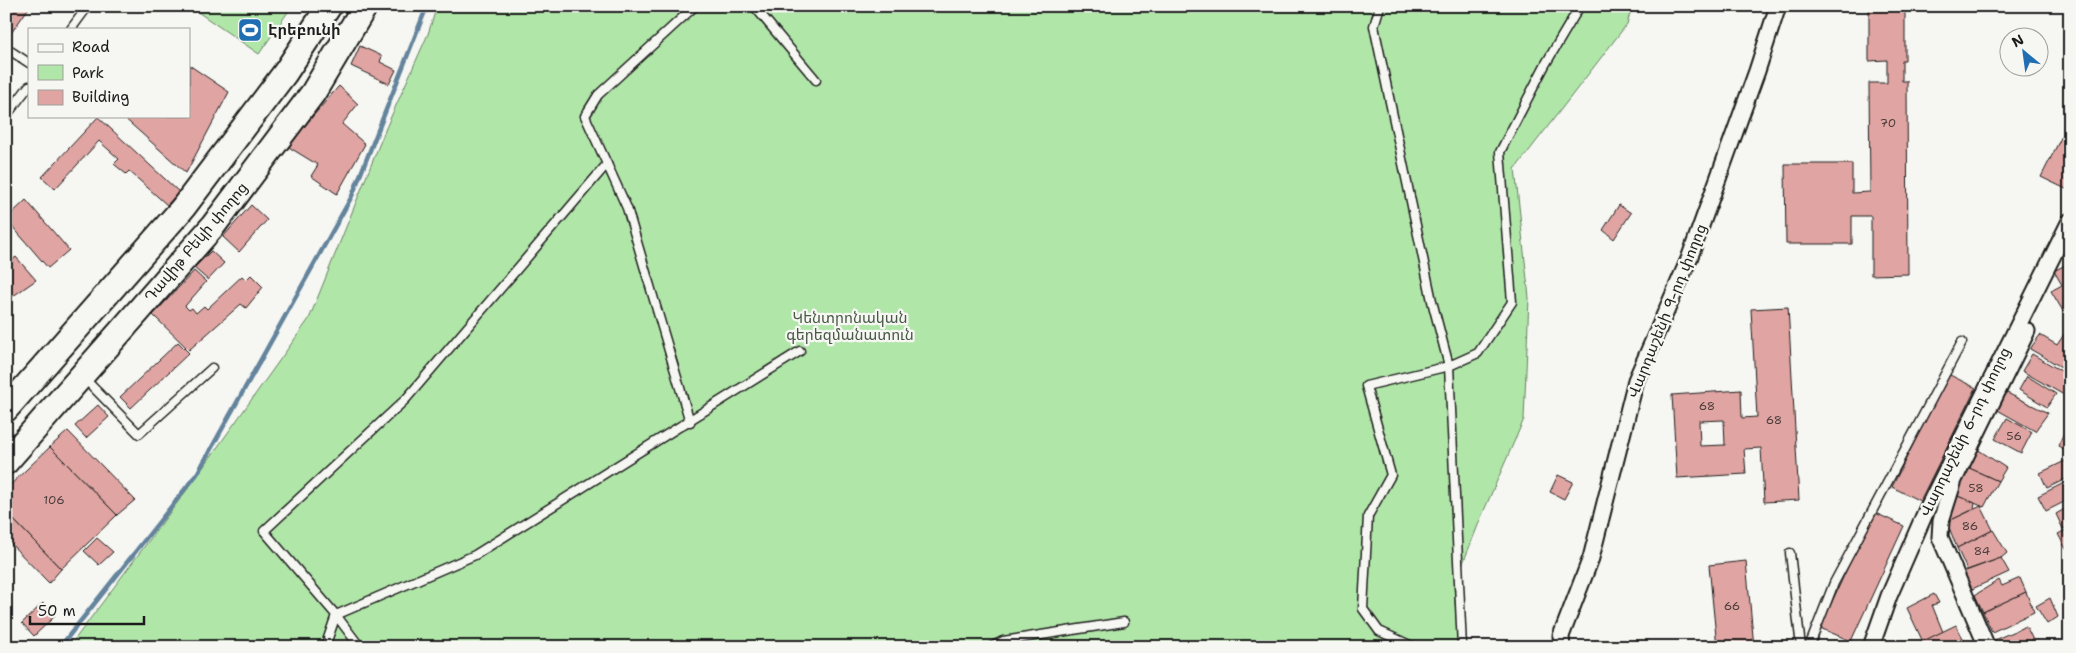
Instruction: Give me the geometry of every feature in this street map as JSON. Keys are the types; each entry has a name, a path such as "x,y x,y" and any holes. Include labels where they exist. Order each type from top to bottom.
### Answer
{"main road":[{"path":"6,409 182,208 285,73 329,6"},
{"name":"Դավիթ Բեկի փողոց","path":"6,462 213,226 312,93 365,6"}],"street":[{"name":"Վարդաշենի 9-րդ փողոց","path":"1562,647 1560,636 1591,558 1636,380 1689,259 1757,71 1778,6"},
{"name":"Վարդաշենի 6-րդ փողոց","path":"1871,647 1888,596 1926,511 2070,221"},
{"path":"1987,647 1940,537 1941,521 1954,480 2050,282"}],"lane":[{"path":"72,28 88,6"},
{"path":"690,422 627,208 585,116 598,95 695,6"},
{"path":"754,6 816,80"},
{"path":"1380,6 1374,26 1432,301 1449,366 1462,647"},
{"path":"1414,647 1379,630 1363,609 1368,516 1391,475 1366,386 1449,366 1478,353 1512,302 1500,152 1545,65 1580,6"},
{"path":"6,48 28,62"},
{"path":"6,116 28,87"},
{"path":"360,647 264,531 406,399 607,164"},
{"path":"1809,647 1834,583 1962,342"},
{"path":"325,647 336,616 474,555 690,422 800,351"},
{"path":"82,376 139,434 212,368"},
{"path":"1790,553 1801,647"},
{"path":"990,647 1004,641 1124,622"}],"green space":[{"name":"Էրեբունի","path":"189,6 292,6 259,54"},
{"name":"Կենտրոնական գերեզմանատուն","path":"437,6 1632,6 1627,24 1515,169 1529,298 1524,419 1482,515 1454,586 1458,647 69,647 192,483 309,319 386,128 428,34"}],"building":[{"path":"6,6 30,6 7,39 6,38"},
{"path":"1869,6 1905,6 1905,60 1902,60 1902,81 1907,81 1908,274 1871,275 1871,216 1852,216 1852,244 1786,244 1785,164 1852,164 1852,193 1870,192 1869,83 1887,83 1887,60 1869,61"},
{"path":"360,46 382,56 380,62 396,70 389,84 351,66"},
{"path":"190,66 229,92 186,173 124,118 190,118"},
{"path":"339,86 358,104 342,124 365,144 337,194 311,176 318,165 287,146"},
{"path":"99,118 179,192 167,205 129,171 126,174 114,164 119,159 99,141 55,189 42,177"},
{"path":"2070,120 2070,191 2041,177"},
{"path":"26,200 69,250 48,268 6,219"},
{"path":"251,205 267,220 239,252 223,237"},
{"path":"1619,205 1631,213 1614,239 1603,230"},
{"path":"211,251 224,263 208,280 194,268"},
{"path":"16,257 36,280 6,301 6,265"},
{"path":"2067,264 2070,268 2070,314 2066,316 2051,291 2062,285 2054,271"},
{"path":"194,271 206,282 185,306 189,310 192,308 196,313 204,306 207,309 242,276 246,280 251,275 263,287 246,308 241,304 189,350 153,315"},
{"path":"1788,307 1799,500 1764,502 1761,448 1744,449 1746,474 1677,478 1672,395 1741,390 1742,418 1757,417 1751,309","holes":["1724,420 1725,445 1700,446 1699,421"]},
{"path":"2065,333 2070,336 2070,372 2030,349 2040,335 2057,345"},
{"path":"178,342 189,353 131,408 120,397"},
{"path":"2032,354 2070,376 2070,387 2064,395 2022,371"},
{"path":"1948,374 1976,388 1920,501 1892,487"},
{"path":"2027,376 2056,394 2047,407 2019,390"},
{"path":"2003,391 2048,413 2035,431 1994,408"},
{"path":"98,405 109,417 86,438 75,426"},
{"path":"2007,418 2032,432 2021,453 1995,439"},
{"path":"2066,428 2070,429 2070,452 2058,446"},
{"path":"68,431 135,500 117,515 50,447"},
{"path":"50,447 117,515 61,569 6,512 6,489"},
{"path":"1977,449 2006,468 1998,481 1967,467"},
{"path":"2067,460 2070,465 2070,477 2047,488 2040,473"},
{"path":"1967,467 1998,481 1984,507 1955,495"},
{"path":"1558,475 1573,482 1564,499 1550,492"},
{"path":"2070,480 2070,499 2046,511 2038,496"},
{"path":"1955,495 1975,503 1974,509 1947,522"},
{"path":"1981,506 1993,530 1957,548 1947,522"},
{"path":"2070,506 2070,526 2063,529 2056,514"},
{"path":"6,512 61,569 49,583 6,539"},
{"path":"1873,512 1904,526 1851,641 1820,628"},
{"path":"2070,528 2070,547 2066,549 2058,534"},
{"path":"1993,530 2007,553 2001,558 1967,570 1957,548"},
{"path":"97,538 113,552 99,565 84,551"},
{"path":"2001,558 2009,572 1972,589 1963,572"},
{"path":"1746,561 1754,647 1717,647 1709,565"},
{"path":"2020,578 2026,592 1983,612 1975,595 1999,580 2002,586"},
{"path":"2026,592 2034,612 1992,632 1983,612"},
{"path":"1934,594 1939,603 1932,605 1943,632 1923,642 1907,608"},
{"path":"2050,598 2058,617 2047,624 2036,606"},
{"path":"43,603 55,616 34,636 22,623"},
{"path":"1956,625 1965,642 1954,647 1916,647 1915,645"},
{"path":"2026,626 2033,640 2021,647 1995,647 1992,641"}],"waterway":[{"path":"60,647 197,474 352,196 427,6"}],"place":[{"name":"Էրեբունի","path":"250,30"}]}
